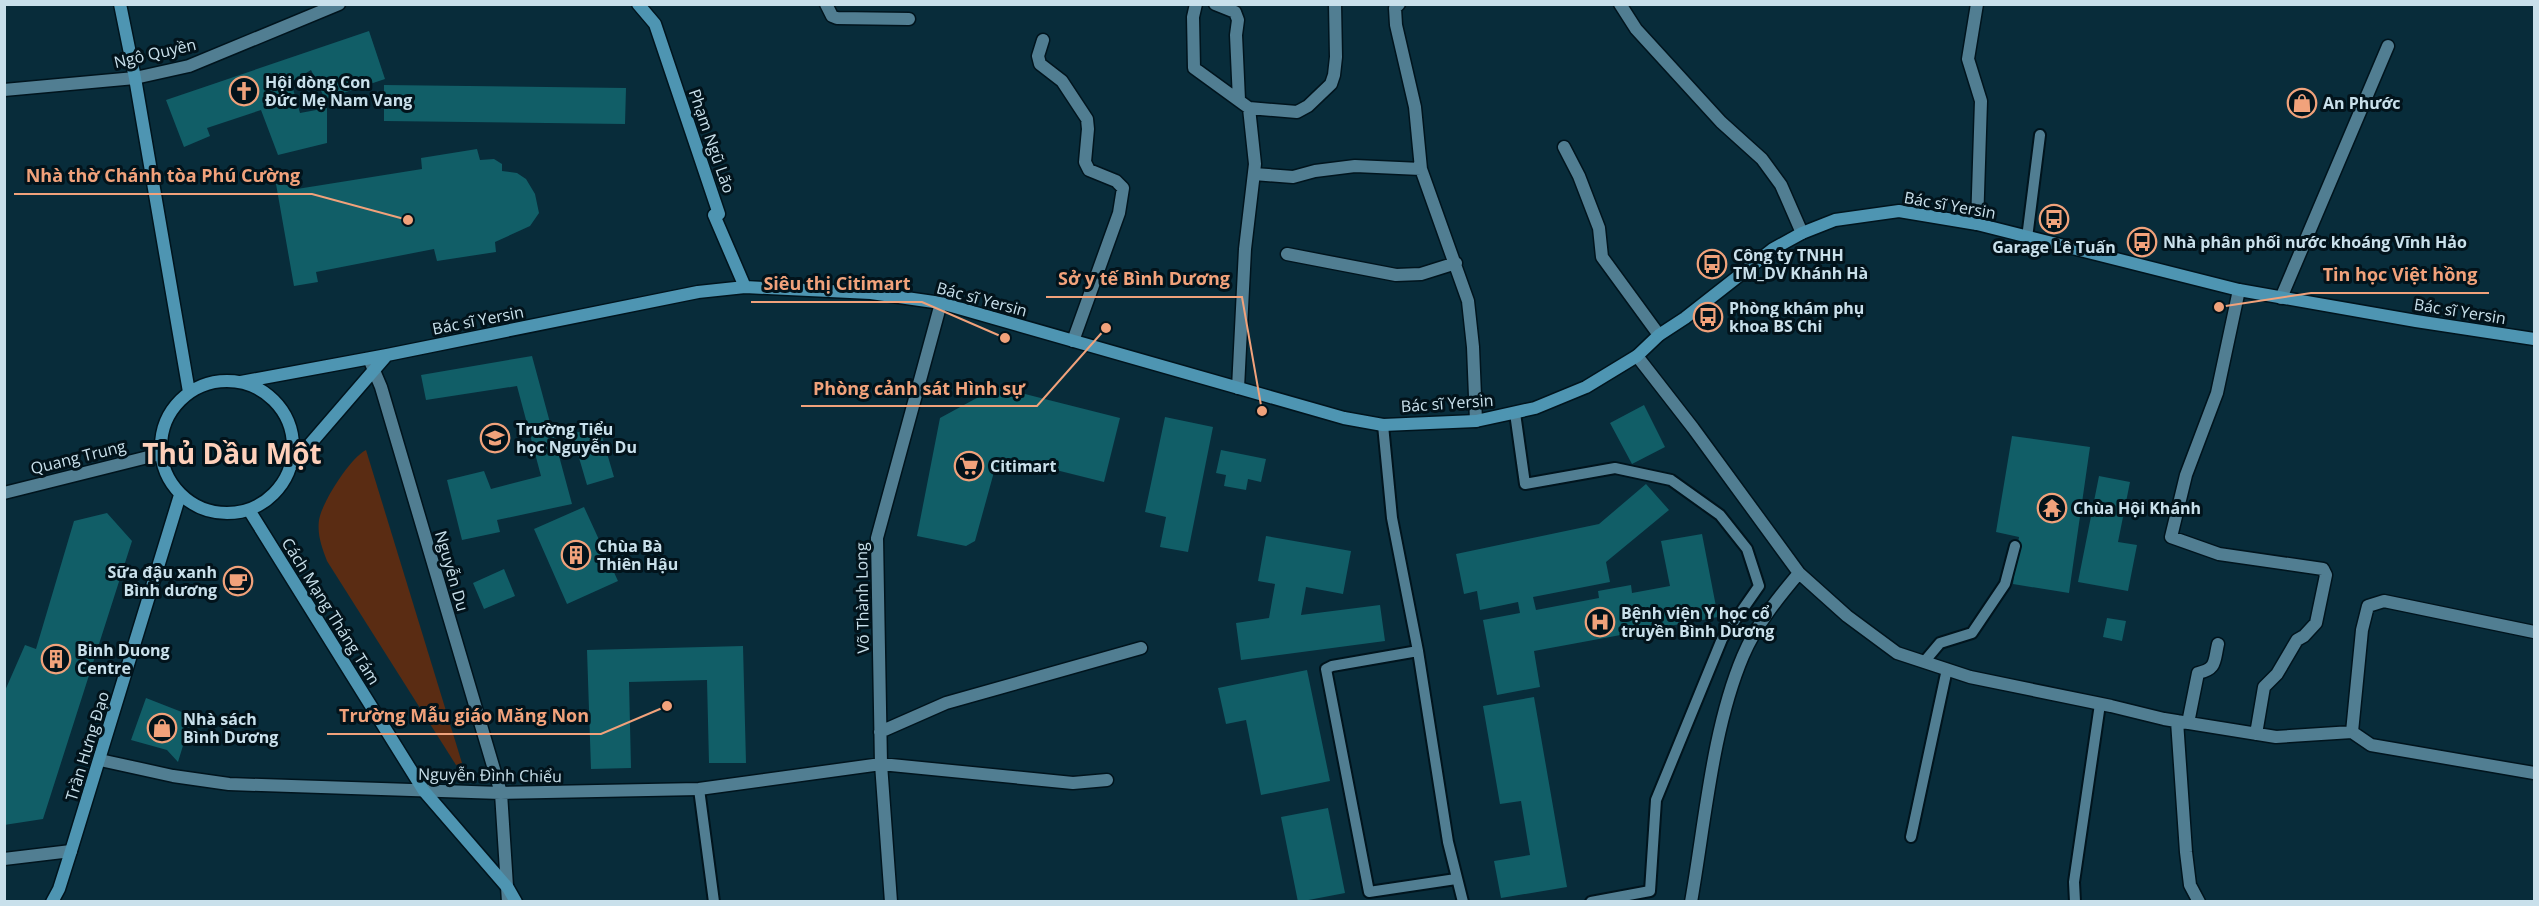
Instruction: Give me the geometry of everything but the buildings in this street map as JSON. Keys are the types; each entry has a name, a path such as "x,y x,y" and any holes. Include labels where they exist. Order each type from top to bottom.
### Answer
{"main road":[{"path":"120,4 135,78 189,392"},
{"name":"Phạm Ngũ Lão","path":"638,4 655,24 719,214 714,215 745,287"},
{"name":"Bác sĩ Yersin","path":"241,382 698,292 745,287 871,292 941,303 1344,418 1383,425 1476,421 1535,408 1586,387 1637,356 1659,335 1773,249 1802,233 1835,220 1899,211 1977,224 2239,290 2535,339"},
{"path":"292,465 294,443 292,433 278,404 261,390 241,382 222,381 205,384 189,392 176,404 166,419 161,436 160,454 164,469 170,483 180,495 195,506 213,513 231,514 249,510 273,495 283,484 292,465 387,355"},
{"name":"Trần Hưng Đạo","path":"52,902 59,889 100,760 180,495"},
{"name":"Cách Mạng Tháng Tám","path":"249,510 424,791 508,888 516,902"}],"street":[{"name":"Ngô Quyền","path":"4,90 135,78 189,66 339,4"},
{"path":"826,4 832,16 837,18 909,19"},
{"path":"1196,4 1193,17 1194,68 1244,104 1297,112 1308,106 1331,84 1336,57 1335,4"},
{"path":"1215,4 1235,12 1238,20 1236,35 1254,174 1245,249 1238,388"},
{"path":"1399,4 1395,8 1396,25 1415,107 1421,169 1468,301 1473,347 1476,421"},
{"path":"1620,4 1636,29 1721,122 1762,159 1781,185 1802,233"},
{"path":"1977,4 1968,59 1981,101 1977,224"},
{"path":"1043,40 1038,56 1040,64 1062,81 1087,118 1085,162 1089,170 1116,181 1123,188 1119,213 1072,341"},
{"path":"2281,298 2388,46"},
{"path":"1564,147 1579,176 1599,228 1602,257 1659,335"},
{"path":"1254,174 1293,177 1315,171 1355,166 1421,169"},
{"path":"1287,254 1396,275 1421,274 1456,263"},
{"path":"2239,290 2217,393 2186,475 2171,537 2174,540 2219,554 2323,569 2326,575 2316,623 2297,640 2294,649 2283,661 2277,674 2264,687 2256,734"},
{"name":"Võ Thành Long","path":"891,902 881,764 877,538 941,303"},
{"path":"1637,356 1714,456 1799,573 1846,616 1898,653 1970,677 2182,722 2276,737 2352,732 2371,745 2535,773"},
{"name":"Nguyễn Du","path":"369,358 384,398 501,794 508,902"},
{"name":"Quang Trung","path":"4,493 160,454"},
{"path":"1691,902 1719,735 1728,696 1743,654 1769,609 1799,573"},
{"path":"2352,732 2362,630 2368,606 2384,600 2535,632"},
{"path":"2199,902 2190,885 2186,852 2182,722 2198,673 2208,672 2213,667 2218,644"},
{"path":"880,732 946,704 1141,648"},
{"name":"Nguyễn Đình Chiểu","path":"100,760 173,776 230,784 501,794 699,789 881,764 1073,783 1107,780"},
{"path":"4,859 71,851"}],"lane":[{"path":"2027,238 2040,135"},
{"path":"1515,413 1525,484 1615,468 1671,480 1720,514 1747,549 1759,586 1722,639 1656,800 1650,891 1591,902"},
{"path":"1383,425 1392,518 1419,651 1448,842 1463,902"},
{"path":"1924,662 1940,643 1972,633 2005,584 2015,546"},
{"path":"1419,651 1332,666 1326,669 1369,892 1456,879"},
{"path":"1911,837 1947,669"},
{"path":"2075,902 2074,882 2100,704"},
{"path":"699,789 714,902"}],"shaded area":[{"path":"366,450 462,763 456,765 327,561 322,546 319,520 325,503 345,471"}],"place":[{"name":"Hội dòng Con Đức Mẹ Nam Vang","path":"244,91"},
{"name":"An Phước","path":"2302,103"},
{"name":"Garage Lê Tuấn","path":"2054,219"},
{"name":"Nhà thờ Chánh tòa Phú Cường","path":"408,220"},
{"name":"Nhà phân phối nước khoáng Vĩnh Hảo","path":"2142,242"},
{"name":"Công ty TNHH TM_DV Khánh Hà","path":"1712,264"},
{"name":"Tin học Việt hồng","path":"2219,307"},
{"name":"Phòng khám phụ khoa BS Chi","path":"1708,317"},
{"name":"Phòng cảnh sát Hình sự","path":"1106,328"},
{"name":"Siêu thị Citimart","path":"1005,338"},
{"name":"Sở y tế Bình Dương","path":"1262,411"},
{"name":"Trường Tiểu học Nguyễn Du","path":"495,438"},
{"name":"Citimart","path":"969,466"},
{"name":"Chùa Hội Khánh","path":"2052,508"},
{"name":"Chùa Bà Thiên Hậu","path":"576,555"},
{"name":"Sữa đậu xanh Bình dương","path":"238,581"},
{"name":"Bệnh viện Y học cổ truyền Bình Dương","path":"1600,622"},
{"name":"Binh Duong Centre","path":"56,659"},
{"name":"Trường Mẫu giáo Măng Non","path":"667,706"},
{"name":"Nhà sách Bình Dương","path":"162,728"}],"district":[{"name":"Thủ Dầu Một","path":"232,454"}]}
